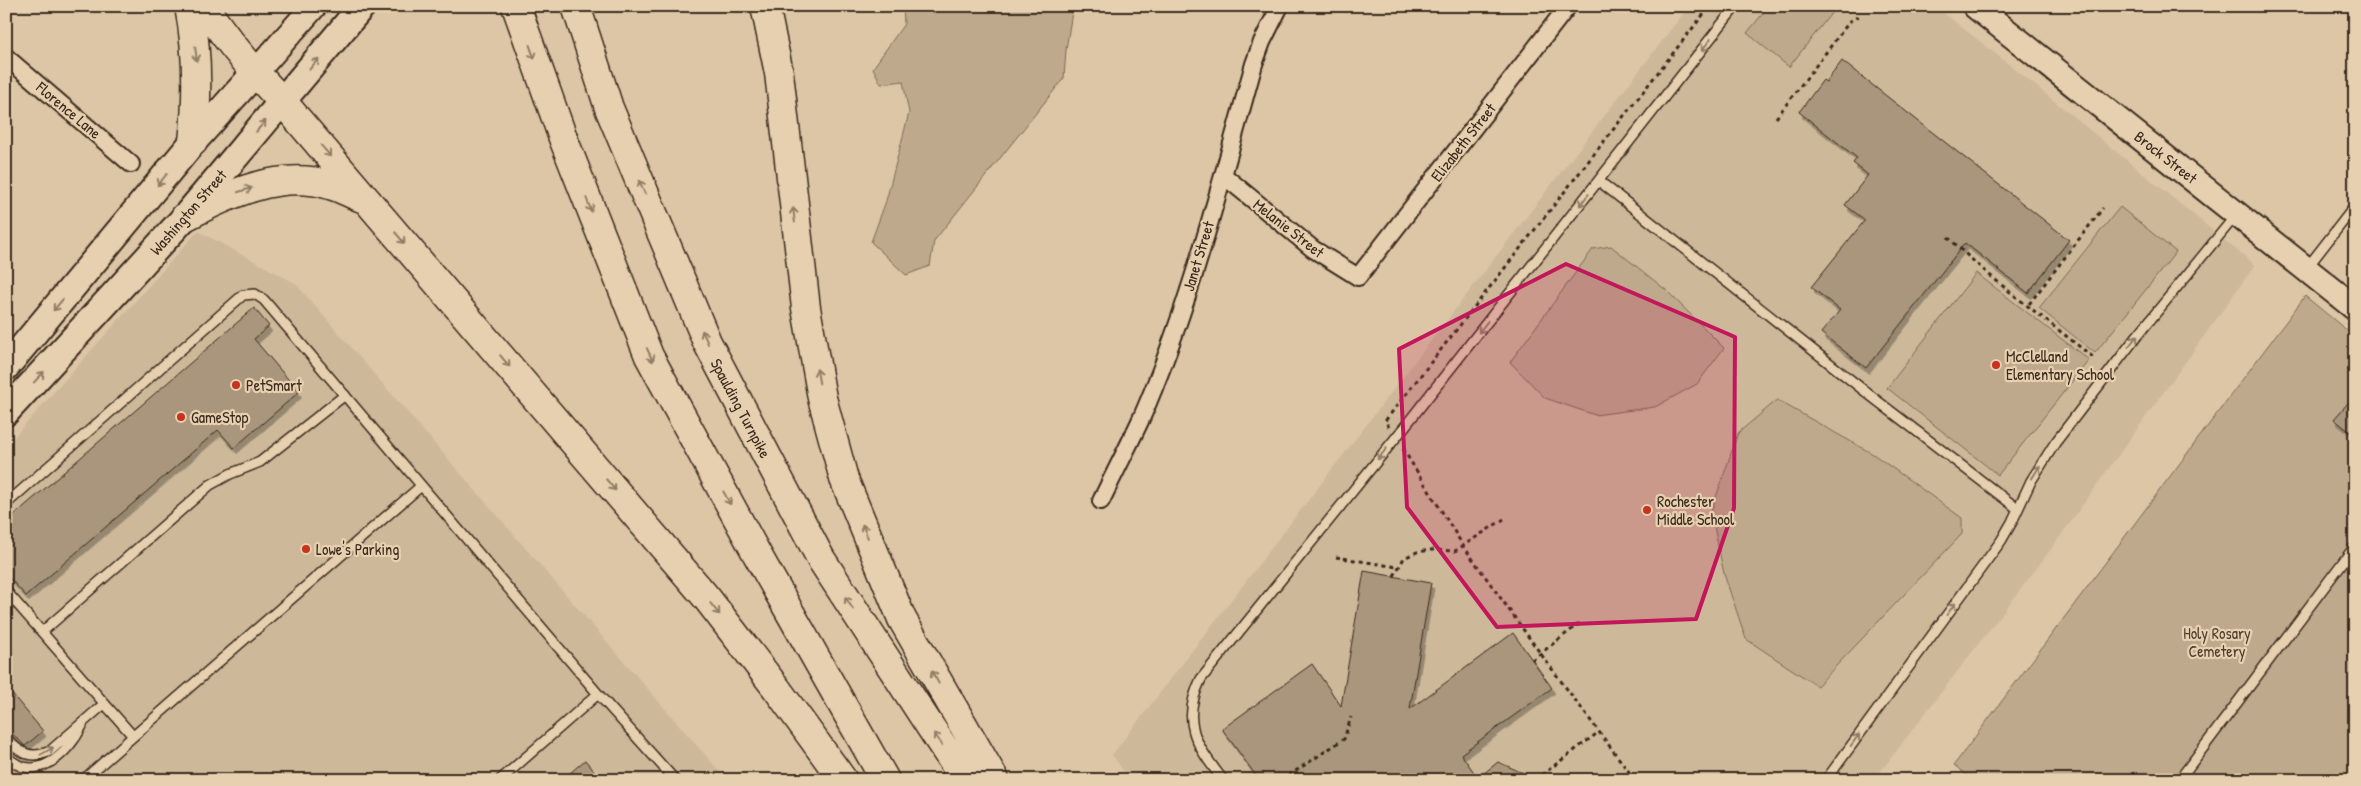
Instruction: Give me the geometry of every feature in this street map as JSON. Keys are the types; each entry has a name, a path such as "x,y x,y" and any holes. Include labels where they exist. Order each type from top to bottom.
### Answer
{"highway":[{"path":"189,6 197,61 197,104 193,142"},
{"path":"204,6 233,47 255,73 282,101 706,597 777,689 843,780"},
{"path":"516,6 566,146 650,356 758,556 885,780"},
{"name":"Spaulding Turnpike","path":"576,6 609,108 707,342 821,559 965,780"},
{"path":"765,6 779,73 806,308 822,398 844,479 902,619 995,780"},
{"path":"185,217 223,198 275,182 302,181 329,184 368,201"}],"main road":[{"name":"Washington Street","path":"6,412 185,217 362,6"},
{"path":"6,367 193,142 255,73"}],"street":[{"path":"255,73 314,6"},
{"name":"Janet Street","path":"1101,501 1141,418 1162,363 1223,175 1259,49 1280,6"},
{"name":"Elizabeth Street","path":"1358,277 1568,6"},
{"name":"Brock Street","path":"1976,6 2355,308"},
{"name":"Florence Lane","path":"6,57 131,164"},
{"name":"Melanie Street","path":"1223,175 1313,249 1358,277"}],"lane":[{"path":"1223,780 1201,750 1190,720 1193,695 1201,679 1396,437 1736,6"},
{"path":"1599,181 1871,396 2018,509"},
{"path":"2306,269 2355,206"},
{"path":"1826,780 2001,541 2031,481 2055,443 2137,336 2237,214"},
{"path":"6,504 243,296 255,294 264,300 598,694 675,780"},
{"path":"42,632 210,485 230,474 260,462 345,395"},
{"path":"83,780 132,735 421,486"},
{"path":"2179,780 2355,546"},
{"path":"6,591 132,735"},
{"path":"500,780 598,694"},
{"path":"6,738 22,753 40,756 50,751 104,704"},
{"path":"6,756 16,765 34,769 42,768 65,751 76,738 84,722"}],"path":[{"path":"1635,780 1464,547 1385,421 1710,6"},
{"path":"1776,118 1850,21 1859,16"},
{"path":"2029,304 2104,208"},
{"path":"1948,237 1976,264 2029,304 2095,359"},
{"path":"1394,576 1397,567 1404,558 1417,552 1430,550 1455,551 1464,547 1504,519"},
{"path":"1336,557 1397,567"},
{"path":"1532,660 1580,623"},
{"path":"1282,780 1344,739 1351,717"},
{"path":"1535,780 1599,732"}],"highlighted area":[{"path":"1566,264 1735,337 1734,508 1696,619 1497,627 1407,507 1399,349"}],"shaded area":[{"name":"Rochester Middle School","path":"1689,6 1935,6 2255,265 2046,556 1874,780 1130,780 1112,755"},
{"name":"Lowe's Parking","path":"198,231 295,283 727,780 6,780 6,446"}],"green space":[{"path":"903,6 1069,6 1072,12 1064,78 934,241 930,266 906,275 871,242 886,201 909,113 903,81 881,84 873,68 904,24"},
{"path":"1769,6 1837,6 1789,67 1747,33"},
{"path":"2120,207 2176,252 2095,353 2039,308"},
{"path":"1611,246 1666,290 1724,348 1697,384 1655,407 1595,415 1545,398 1510,362 1593,249"},
{"path":"1976,273 2089,360 1998,475 1887,388"},
{"name":"Holy Rosary Cemetery","path":"2305,296 2355,337 2355,780 1972,780 1954,765"},
{"path":"1777,400 1873,454 1962,518 1962,534 1817,686 1746,639 1724,574 1711,512 1738,433"}],"building":[{"path":"1842,61 2069,240 2028,293 1965,243 1866,368 1821,333 1840,310 1811,287 1865,220 1845,205 1868,175 1853,163 1857,158 1799,112 1823,80 1826,82"},
{"path":"254,308 269,326 254,339 299,392 234,448 218,430 26,596 6,574 6,522"},
{"path":"2355,395 2355,436 2334,419"},
{"path":"1364,571 1431,583 1410,709 1513,633 1552,688 1461,754 1478,778 1498,762 1539,780 1259,780 1222,729 1312,664 1341,706"},
{"path":"6,687 43,731 25,746 6,728"},
{"path":"585,760 602,780 562,780"}],"place":[{"name":"McClelland Elementary School","path":"1996,365"},
{"name":"PetSmart","path":"236,385"},
{"name":"GameStop","path":"181,417"},
{"name":"Rochester Middle School","path":"1647,510"},
{"name":"Lowe's Parking","path":"306,549"}]}
